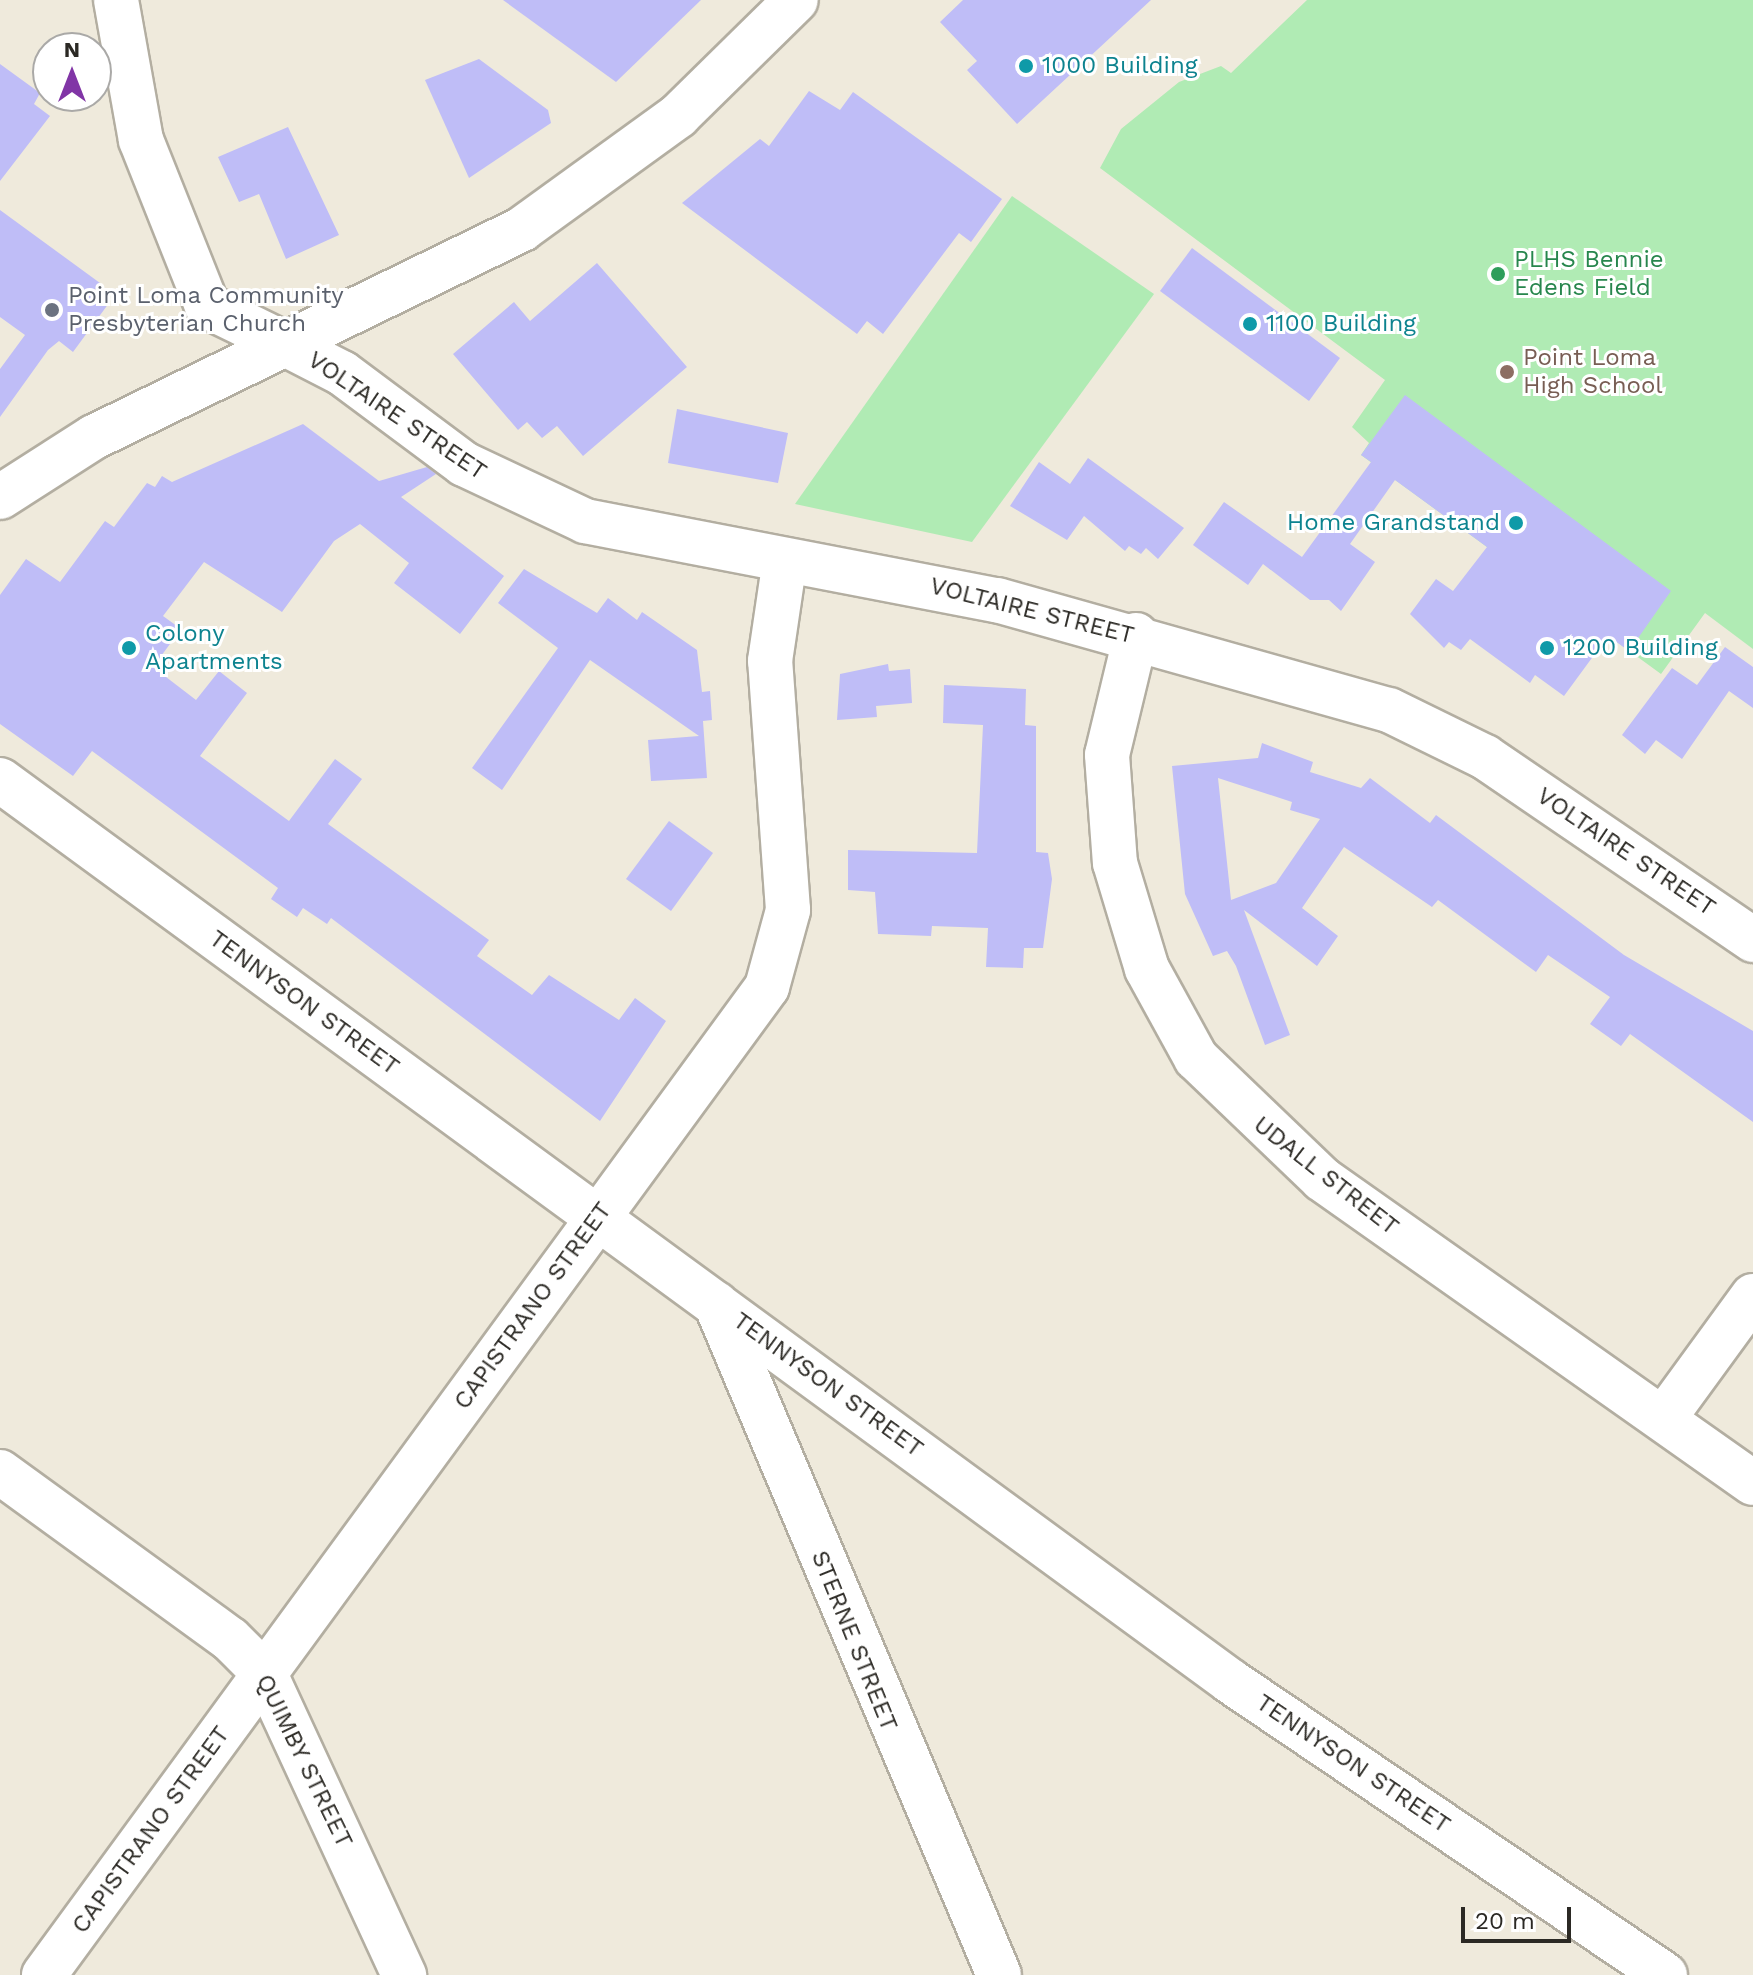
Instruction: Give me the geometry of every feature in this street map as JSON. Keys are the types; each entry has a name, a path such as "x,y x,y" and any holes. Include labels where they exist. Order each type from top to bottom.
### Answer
{"street":[{"name":"VOLTAIRE STREET","path":"116,0 141,140 207,306 342,373 464,464 555,509 628,532 939,587 1136,635 1329,688 1439,733 1753,940"},
{"path":"0,497 84,442 497,244 585,187 701,97 796,0"},
{"name":"CAPISTRANO STREET","path":"44,1975 778,966 787,878 770,661 785,560"},
{"name":"UDALL STREET","path":"1136,635 1107,755 1113,849 1147,969 1196,1058 1322,1179 1753,1483"},
{"name":"TENNYSON STREET","path":"0,780 1230,1681 1665,1975"},
{"path":"1664,1418 1753,1296"},
{"name":"STERNE STREET","path":"716,1304 999,1975"},
{"name":"QUIMBY STREET","path":"0,1472 230,1639 265,1674 404,1975"}],"green space":[{"name":"PLHS Bennie Edens Field","path":"1307,0 1753,0 1753,649 1705,613 1661,674 1361,455 1369,443 1352,427 1385,380 1100,168 1121,129 1179,82 1221,66 1231,73"},
{"path":"1012,196 1154,294 972,542 795,504"}],"building":[{"path":"503,0 701,0 616,82"},
{"name":"1000 Building","path":"963,0 1151,0 1017,124 967,70 977,61 940,22"},
{"path":"479,59 548,110 551,123 469,178 425,80"},
{"path":"0,64 32,87 32,112 45,112 50,116 0,181"},
{"path":"809,91 840,110 853,92 1002,199 971,242 959,233 883,334 867,321 857,334 682,203 760,139 769,146"},
{"path":"288,127 339,235 286,259 259,194 239,202 218,157"},
{"name":"Point Loma Community Presbyterian Church","path":"0,210 100,283 93,292 109,303 73,352 59,341 48,350 0,417 0,369 25,335 0,317"},
{"name":"1100 Building","path":"1192,248 1340,358 1309,401 1160,291"},
{"path":"597,263 687,367 583,456 557,426 542,438 527,422 518,430 453,354 514,302 530,321"},
{"path":"1405,395 1671,591 1629,651 1608,636 1564,696 1535,675 1530,683 1470,639 1461,650 1449,642 1444,648 1410,614 1436,579 1453,591 1487,547 1395,480 1350,544 1375,562 1341,611 1329,600 1310,600 1263,564 1248,585 1193,545 1224,502 1302,557 1371,462 1361,455"},
{"path":"677,409 788,433 778,483 668,463"},
{"path":"303,424 379,481 427,467 436,474 401,497 504,576 460,634 394,583 409,563 360,524 334,541 282,612 204,562 163,616 181,629 153,667 196,700 219,671 247,693 200,756 289,821 335,759 362,779 328,824 489,940 477,956 532,995 549,975 619,1020 635,998 666,1021 600,1121 331,918 327,924 303,908 297,917 271,899 278,888 92,751 73,776 0,724 0,595 26,559 60,582 105,521 114,527 147,483 155,487 162,476 172,482"},
{"path":"1088,458 1184,528 1158,559 1146,548 1141,554 1129,546 1125,551 1084,516 1067,540 1010,506 1039,462 1070,484"},
{"path":"524,569 597,613 608,598 637,620 642,612 697,650 702,692 710,691 712,720 703,721 707,778 651,781 648,740 699,736 590,660 502,790 472,768 558,648 498,603"},
{"path":"1725,647 1753,667 1753,708 1729,691 1682,759 1656,740 1645,754 1622,735 1672,668 1697,685"},
{"path":"888,664 889,671 910,669 912,703 876,706 877,717 837,720 840,674"},
{"path":"944,685 1026,689 1025,725 1036,726 1036,852 1048,853 1052,879 1043,948 1024,948 1023,968 986,967 988,928 932,926 931,936 878,934 875,892 848,890 848,850 977,853 983,725 943,723"},
{"path":"1262,743 1313,762 1310,772 1361,788 1370,778 1430,823 1436,815 1624,955 1753,1031 1753,1122 1630,1034 1621,1046 1590,1024 1610,997 1548,955 1536,972 1438,900 1432,907 1344,847 1302,908 1338,936 1317,966 1244,910 1290,1035 1265,1045 1236,966 1227,951 1213,956 1185,894 1172,766 1258,758","holes":["1218,778 1292,802 1290,810 1320,819 1276,883 1231,900"]},
{"path":"669,821 713,853 671,911 626,879"}],"place":[{"name":"1000 Building","path":"1026,66"},
{"name":"PLHS Bennie Edens Field","path":"1498,274"},
{"name":"Point Loma Community Presbyterian Church","path":"52,310"},
{"name":"1100 Building","path":"1250,324"},
{"name":"Point Loma High School","path":"1507,372"},
{"name":"Home Grandstand","path":"1516,523"},
{"name":"Colony Apartments","path":"129,648"},
{"name":"1200 Building","path":"1547,648"}]}
